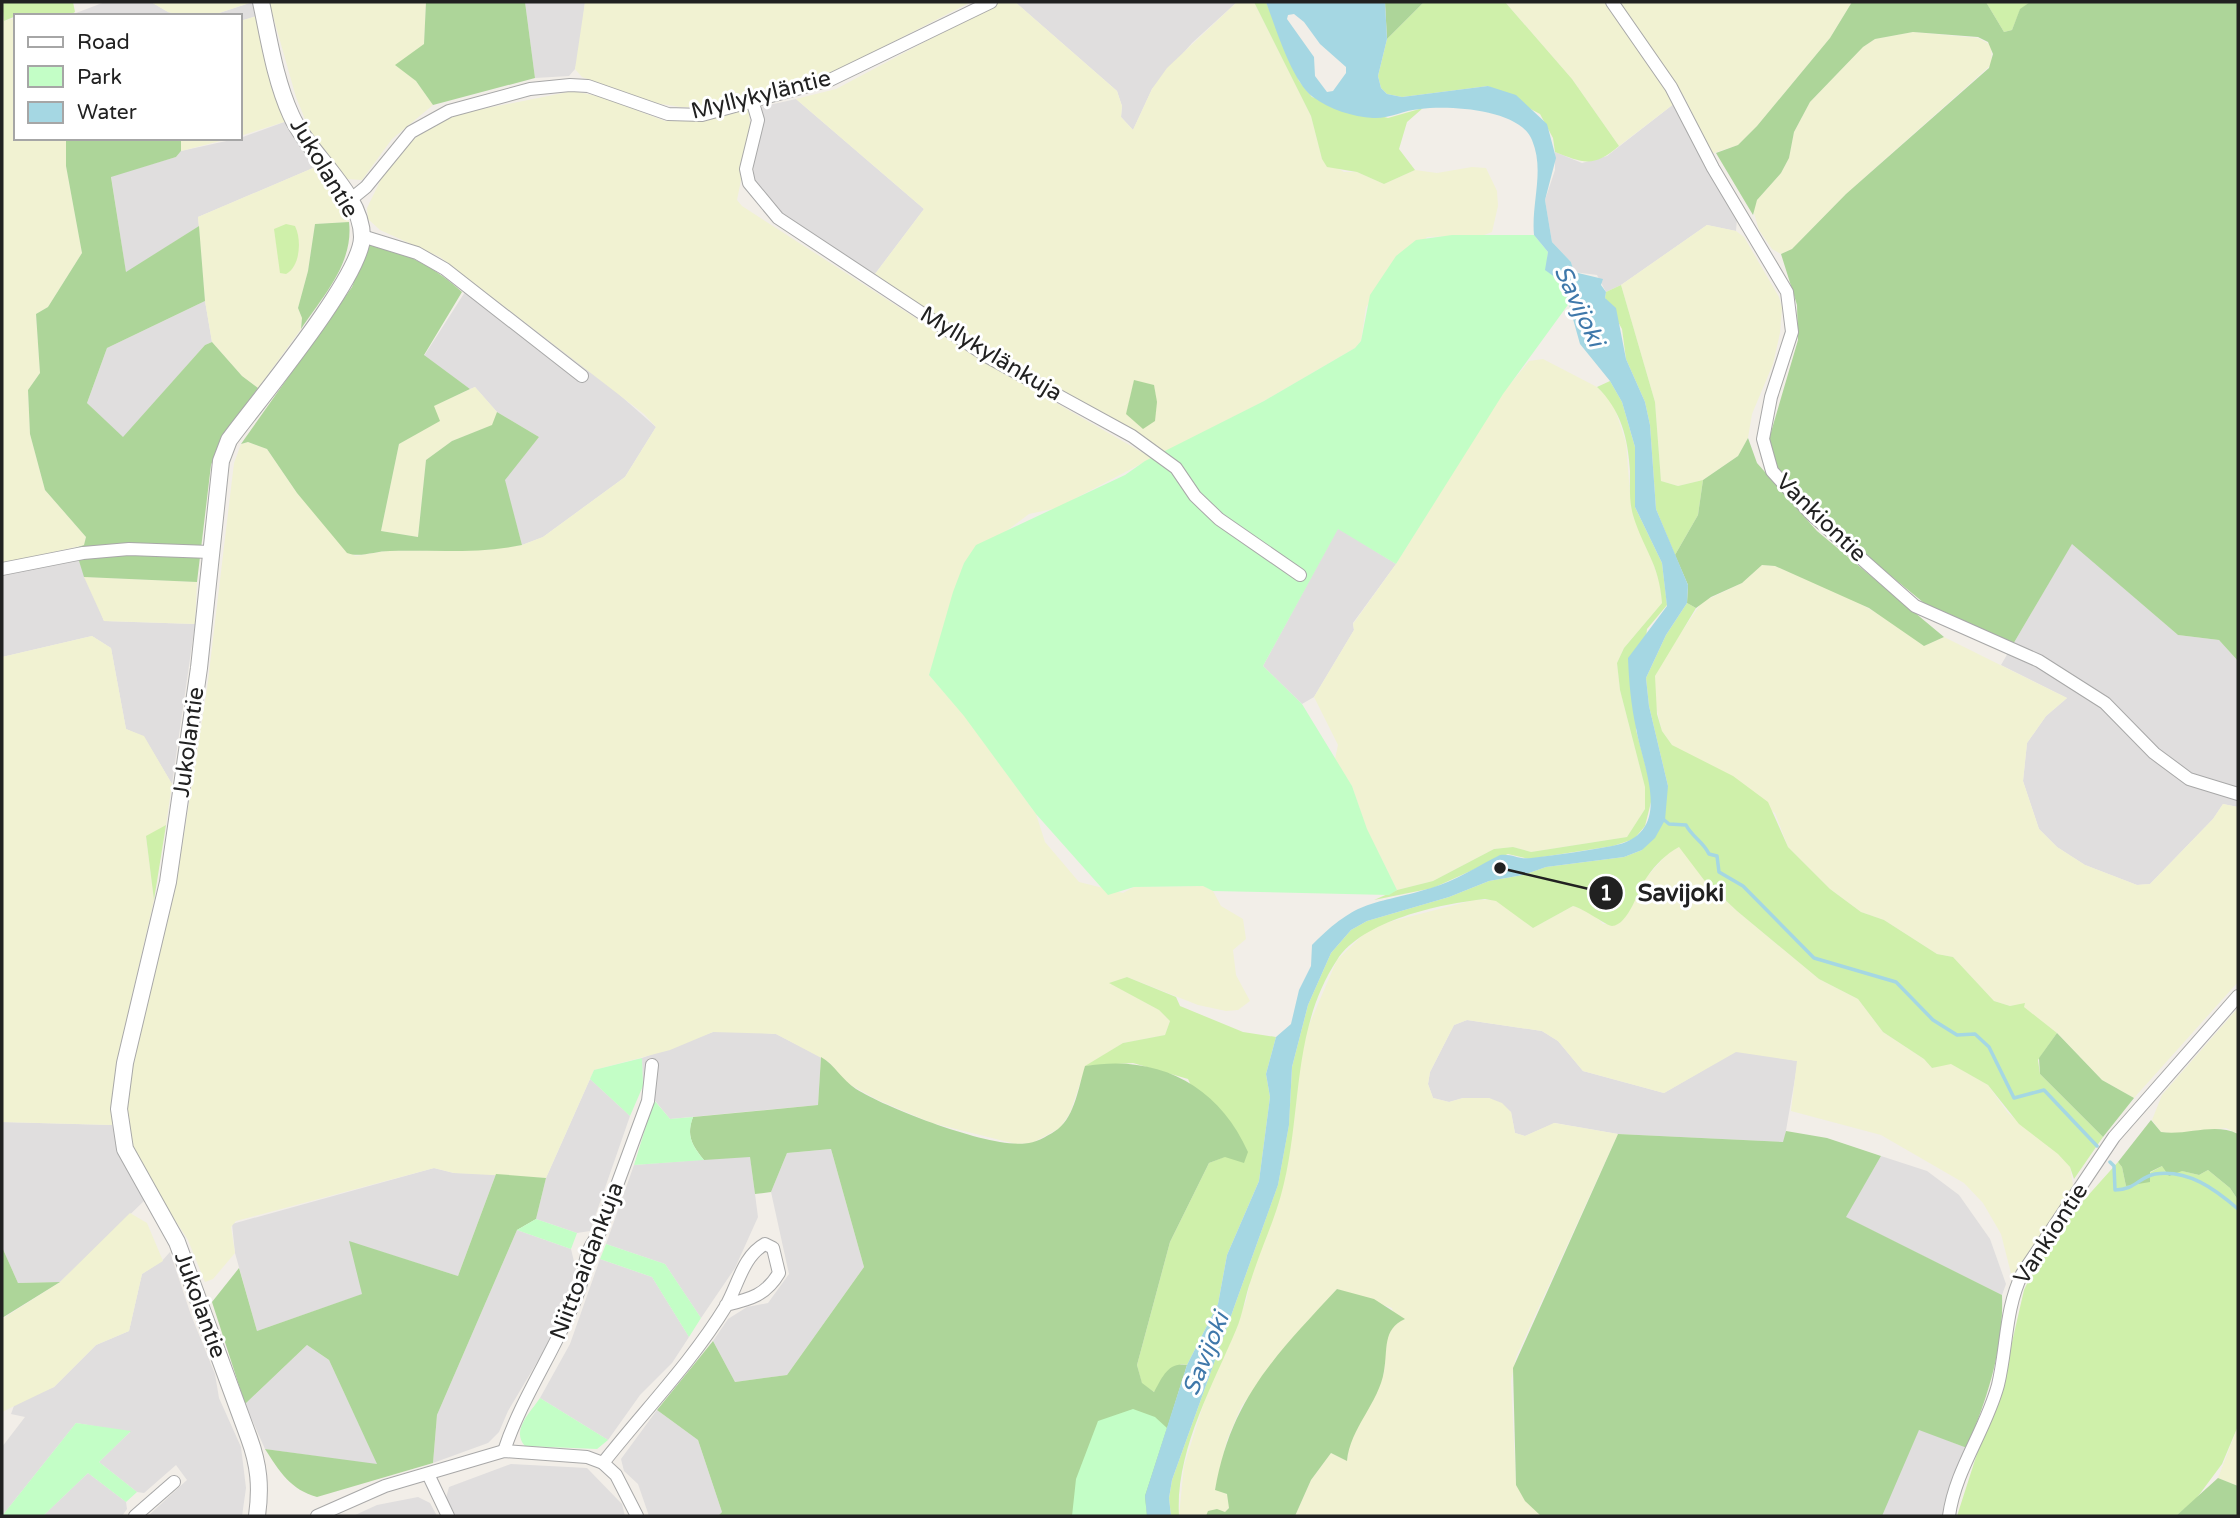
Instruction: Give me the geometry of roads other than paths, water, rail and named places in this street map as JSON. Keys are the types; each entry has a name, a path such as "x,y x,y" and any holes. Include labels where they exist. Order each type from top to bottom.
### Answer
{"street":[{"name":"Jukolantie","path":"257,1516 261,1491 254,1451 186,1263 125,1149 119,1109 125,1063 168,882 200,668 217,481 229,440 333,300 353,265 362,236 350,200 303,138 290,115 261,2"},
{"name":"Myllykyläntie","path":"350,200 366,187 398,144 427,121 449,111 553,85 588,86 649,108 686,116 702,115 830,80 991,2"},
{"name":"Vankiontie","path":"1612,2 1671,87 1713,168 1787,292 1792,332 1771,397 1763,439 1772,471 1811,514 1915,606 2039,661 2105,703 2154,752 2189,779 2238,794"},
{"name":"Myllykylänkuja","path":"752,100 758,120 746,169 749,183 778,218 988,357 1132,436 1176,468 1195,496 1219,519 1300,575"},
{"path":"362,236 417,253 446,269 582,376"},
{"path":"2,569 83,553 117,550 210,552"},
{"name":"Vankiontie","path":"1950,1516 1963,1469 1998,1384 2013,1296 2022,1274 2114,1137 2238,996"},
{"name":"Niittoaidankuja","path":"504,1451 512,1427 543,1369 578,1292 586,1249 599,1234 648,1101 652,1065"},
{"path":"603,1463 649,1403 691,1357 726,1305 754,1250 765,1244 773,1248 779,1273 771,1287 760,1296 726,1305"},
{"path":"317,1516 384,1486 504,1451 587,1457 603,1463 616,1475 637,1516"},
{"path":"428,1474 448,1516"},
{"path":"135,1516 174,1482"}],"water":[{"path":"1266,2 1385,2 1387,39 1378,76 1381,88 1387,94 1402,97 1488,86 1516,95 1547,124 1556,158 1545,200 1552,242 1571,262 1574,272 1603,279 1601,285 1606,292 1605,298 1616,308 1626,359 1645,402 1650,425 1656,509 1688,585 1687,603 1666,635 1646,678 1649,706 1668,786 1665,820 1655,838 1642,850 1624,857 1546,867 1523,875 1489,881 1449,897 1367,921 1351,930 1331,953 1308,1005 1292,1067 1289,1125 1278,1185 1172,1480 1169,1498 1171,1516 1147,1516 1145,1496 1187,1365 1218,1304 1227,1255 1259,1181 1270,1097 1266,1074 1276,1037 1291,1024 1299,990 1311,966 1312,945 1343,918 1367,905 1440,885 1500,855 1527,858 1612,846 1632,839 1644,828 1650,814 1651,798 1633,711 1628,658 1667,606 1662,563 1635,507 1635,447 1622,402 1610,381 1580,344 1563,283 1545,270 1548,252 1534,235 1538,175 1532,140 1525,130 1514,122 1482,111 1433,108 1373,118 1349,114 1326,105 1305,90 1298,79","holes":["1294,14 1304,22 1320,44 1346,67 1346,73 1333,91 1327,92 1315,76 1314,57 1287,19 1288,15"]}],"waterway":[{"path":"1663,819 1669,824 1686,825 1709,854 1717,856 1719,872 1743,886 1814,958 1896,982 1933,1020 1957,1035 1975,1034 1989,1047 2014,1098 2044,1090 2097,1146"},
{"path":"2110,1162 2114,1166 2115,1190 2127,1188 2155,1174 2167,1173 2200,1182 2238,1209"}],"place":[{"name":"Savijoki","path":"1500,868"}]}
